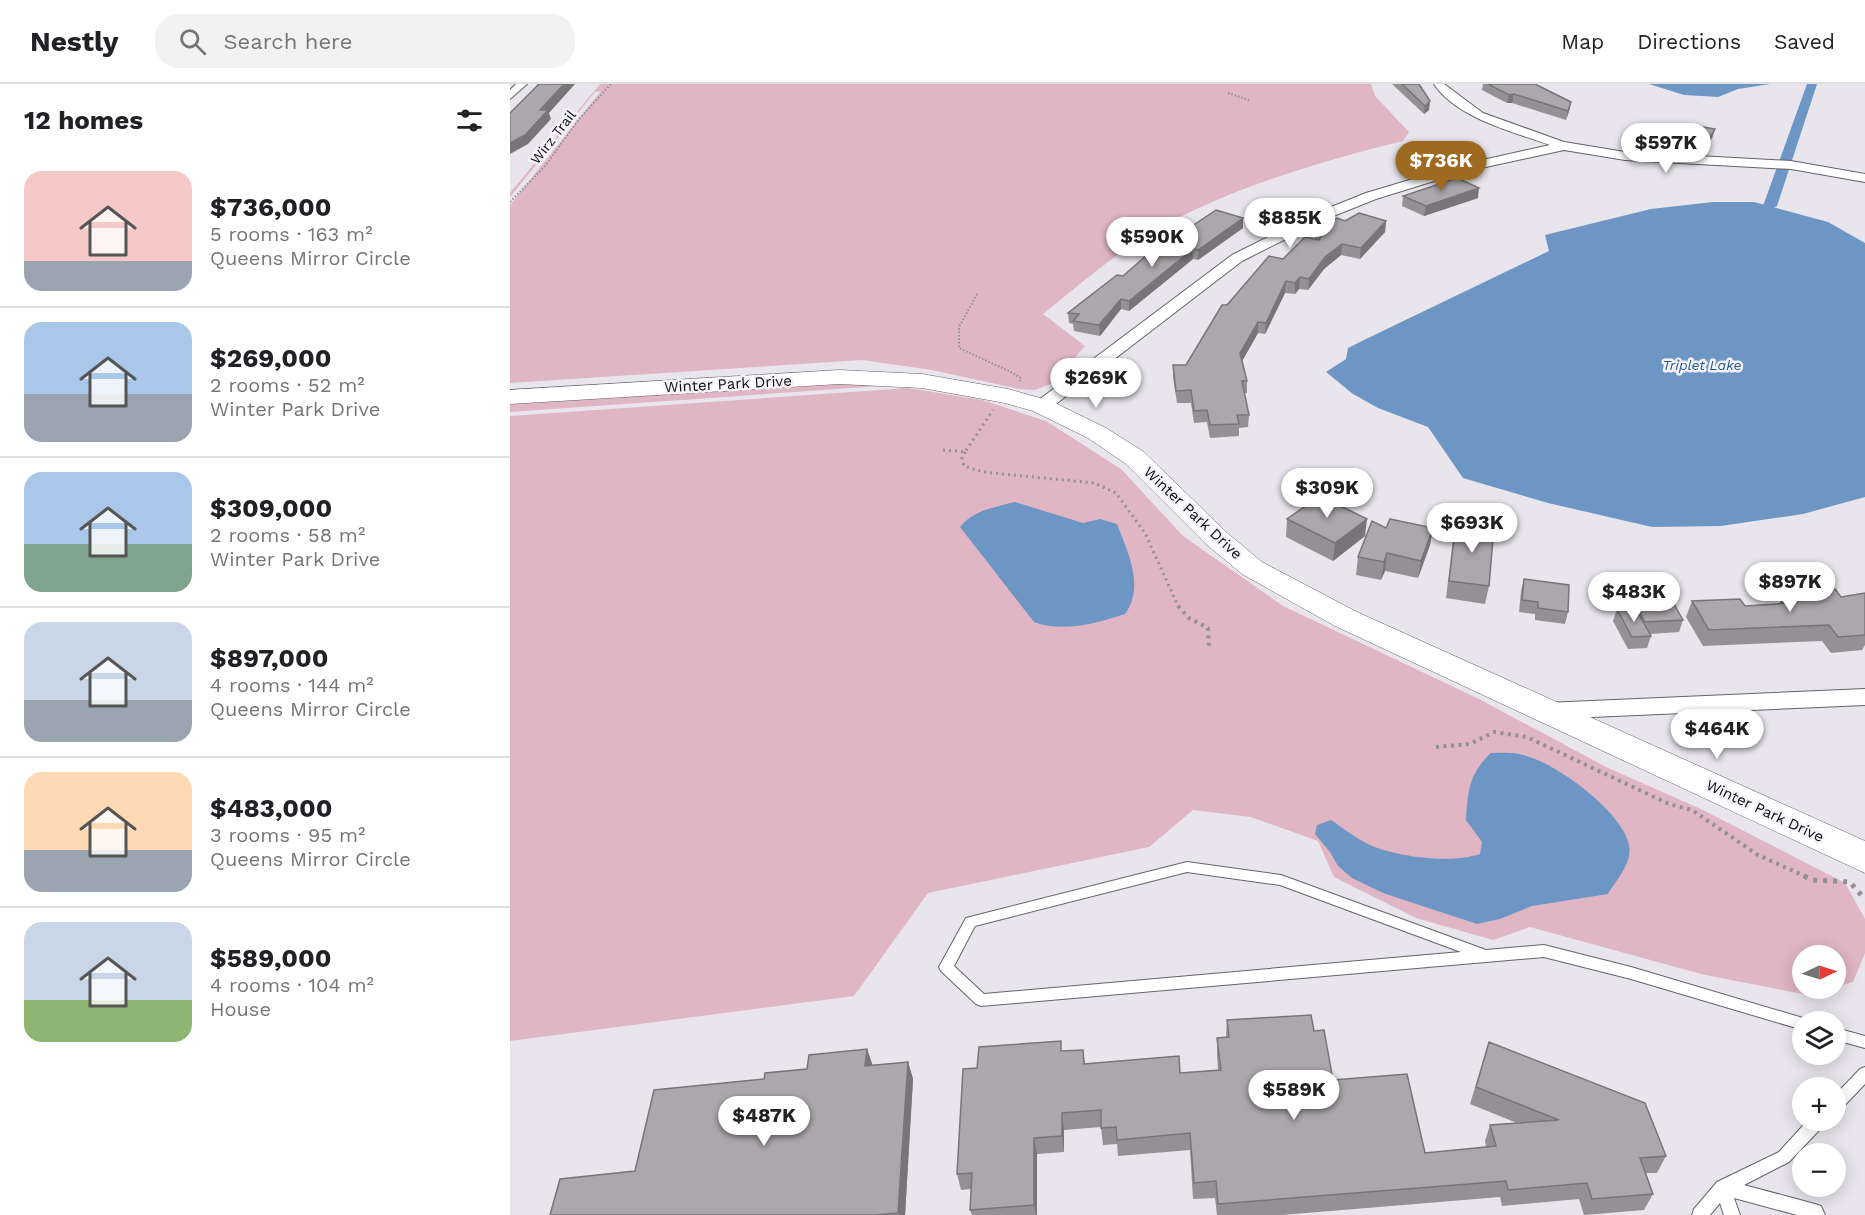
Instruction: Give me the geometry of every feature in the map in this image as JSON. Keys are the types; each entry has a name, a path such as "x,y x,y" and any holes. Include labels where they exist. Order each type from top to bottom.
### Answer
{"street":[{"path":"510,96 522,84"},
{"path":"1439,84 1443,90 1479,115 1503,126 1564,146 1625,156 1773,163 1865,178"},
{"path":"1042,406 1237,258 1270,240 1381,192 1460,168 1564,146"},
{"name":"Winter Park Drive","path":"510,397 839,377 881,378 958,386 1042,406 1097,433 1135,458 1216,538 1252,568 1346,619 1865,858"},
{"path":"1546,711 1865,697"}],"lane":[{"path":"1486,956 1281,880 1187,867 971,922 946,967 981,1000 1544,951 1630,973 1792,1021"},
{"path":"1846,1037 1865,1042"},
{"path":"1846,1094 1865,1074"},
{"path":"1700,1215 1723,1187 1784,1157 1809,1131"},
{"path":"1723,1187 1732,1215"},
{"path":"1723,1187 1815,1212 1817,1215"}],"path":[{"name":"Wirz Trail","path":"510,202 546,165 579,118 611,84"},
{"path":"1228,93 1249,100"},
{"path":"976,294 964,314 956,339 959,348 1021,378 1017,387"},
{"path":"995,407 965,452 962,458 964,466 983,472 1094,483 1116,493 1145,533 1177,605 1189,618 1208,628 1209,649"},
{"path":"943,450 965,452"},
{"path":"1436,747 1470,744 1494,732 1527,737 1669,804 1692,810 1758,855 1813,880 1850,882 1862,896"}],"shaded area":[{"path":"600,84 1371,84 1375,96 1409,132 1403,141 1308,167 1216,200 1157,229 1127,248 1043,314 1085,346 1053,383 1035,390 1019,389 932,370 862,360 510,383 510,205 601,91 595,92 510,197 510,193"},
{"path":"838,382 908,384 510,412 510,402"},
{"path":"908,388 982,400 1046,421 1121,469 1183,536 1283,606 1479,699 1606,767 1703,810 1845,883 1865,919 1865,953 1853,982 1846,984 1846,945 1792,945 1792,992 1705,975 1530,927 1493,940 1416,918 1334,877 1318,841 1251,817 1193,810 1149,847 928,893 854,996 510,1041 510,416"}],"water":[{"path":"1649,84 1770,84 1738,89 1718,97 1684,95"},
{"name":"Triplet Lake","path":"1713,202 1754,202 1828,222 1865,243 1865,497 1803,514 1721,526 1652,527 1548,503 1463,478 1428,427 1378,408 1353,394 1326,372 1346,359 1348,348 1549,251 1545,235 1651,209"},
{"path":"1015,502 1083,523 1100,519 1117,524 1133,569 1134,592 1125,614 1103,621 1068,627 1034,622 960,527 978,513"},
{"path":"1491,753 1519,754 1552,767 1586,790 1614,818 1624,832 1630,852 1626,865 1608,894 1532,906 1500,919 1477,924 1383,893 1352,878 1338,866 1315,834 1317,825 1331,820 1366,843 1391,852 1438,859 1480,854 1482,842 1466,820 1468,800 1474,776"}],"building":[{"path":"539,84 564,84 540,110 548,110 525,135 510,143 510,113"},
{"path":"1402,84 1419,84 1430,101 1425,106"},
{"path":"1488,84 1535,84 1571,102 1568,111 1514,94 1509,95"},
{"path":"1693,125 1715,129 1705,145 1682,141"},
{"path":"1457,178 1479,188 1426,206 1403,196"},
{"path":"1216,210 1243,218 1198,250 1193,249 1129,301 1121,299 1099,325 1073,321 1079,314 1068,313 1117,275 1123,276 1155,248 1159,248"},
{"path":"1359,213 1386,221 1361,248 1342,244 1325,257 1309,279 1300,277 1295,283 1286,281 1266,323 1258,322 1240,353 1247,381 1242,381 1249,415 1237,415 1239,424 1210,425 1207,410 1194,411 1191,390 1176,391 1173,365 1186,365 1222,305 1227,305 1269,256 1283,259 1305,237 1319,240 1322,235 1315,231 1337,218 1345,221"},
{"path":"1320,496 1367,519 1335,543 1287,519"},
{"path":"1390,519 1433,528 1421,561 1387,553 1384,562 1358,557 1372,521 1386,528"},
{"path":"1456,522 1494,527 1489,586 1449,581"},
{"path":"1524,579 1569,585 1568,612 1538,608 1538,602 1522,600"},
{"path":"1835,589 1841,597 1865,593 1865,635 1838,637 1829,625 1709,630 1692,601 1740,599 1745,606 1791,603 1784,593"},
{"path":"1670,597 1683,620 1645,622 1632,600"},
{"path":"1635,608 1651,636 1632,637 1617,609"},
{"path":"1311,1015 1314,1031 1324,1030 1333,1080 1407,1074 1425,1153 1496,1146 1490,1125 1559,1120 1476,1087 1489,1042 1645,1103 1666,1156 1640,1158 1653,1194 1592,1199 1587,1183 1508,1190 1506,1181 1218,1204 1216,1181 1194,1183 1190,1133 1117,1140 1116,1127 1101,1128 1101,1110 1062,1113 1062,1136 1034,1138 1034,1205 970,1210 972,1173 957,1174 963,1069 977,1068 979,1047 1061,1041 1061,1051 1083,1050 1084,1064 1179,1056 1180,1073 1221,1070 1217,1038 1229,1037 1227,1020"},
{"path":"867,1049 865,1066 908,1062 898,1213 875,1215 550,1215 560,1179 635,1171 654,1090 764,1079 765,1073 807,1069 809,1055"}],"waterway":[{"path":"1770,206 1812,84"}]}
